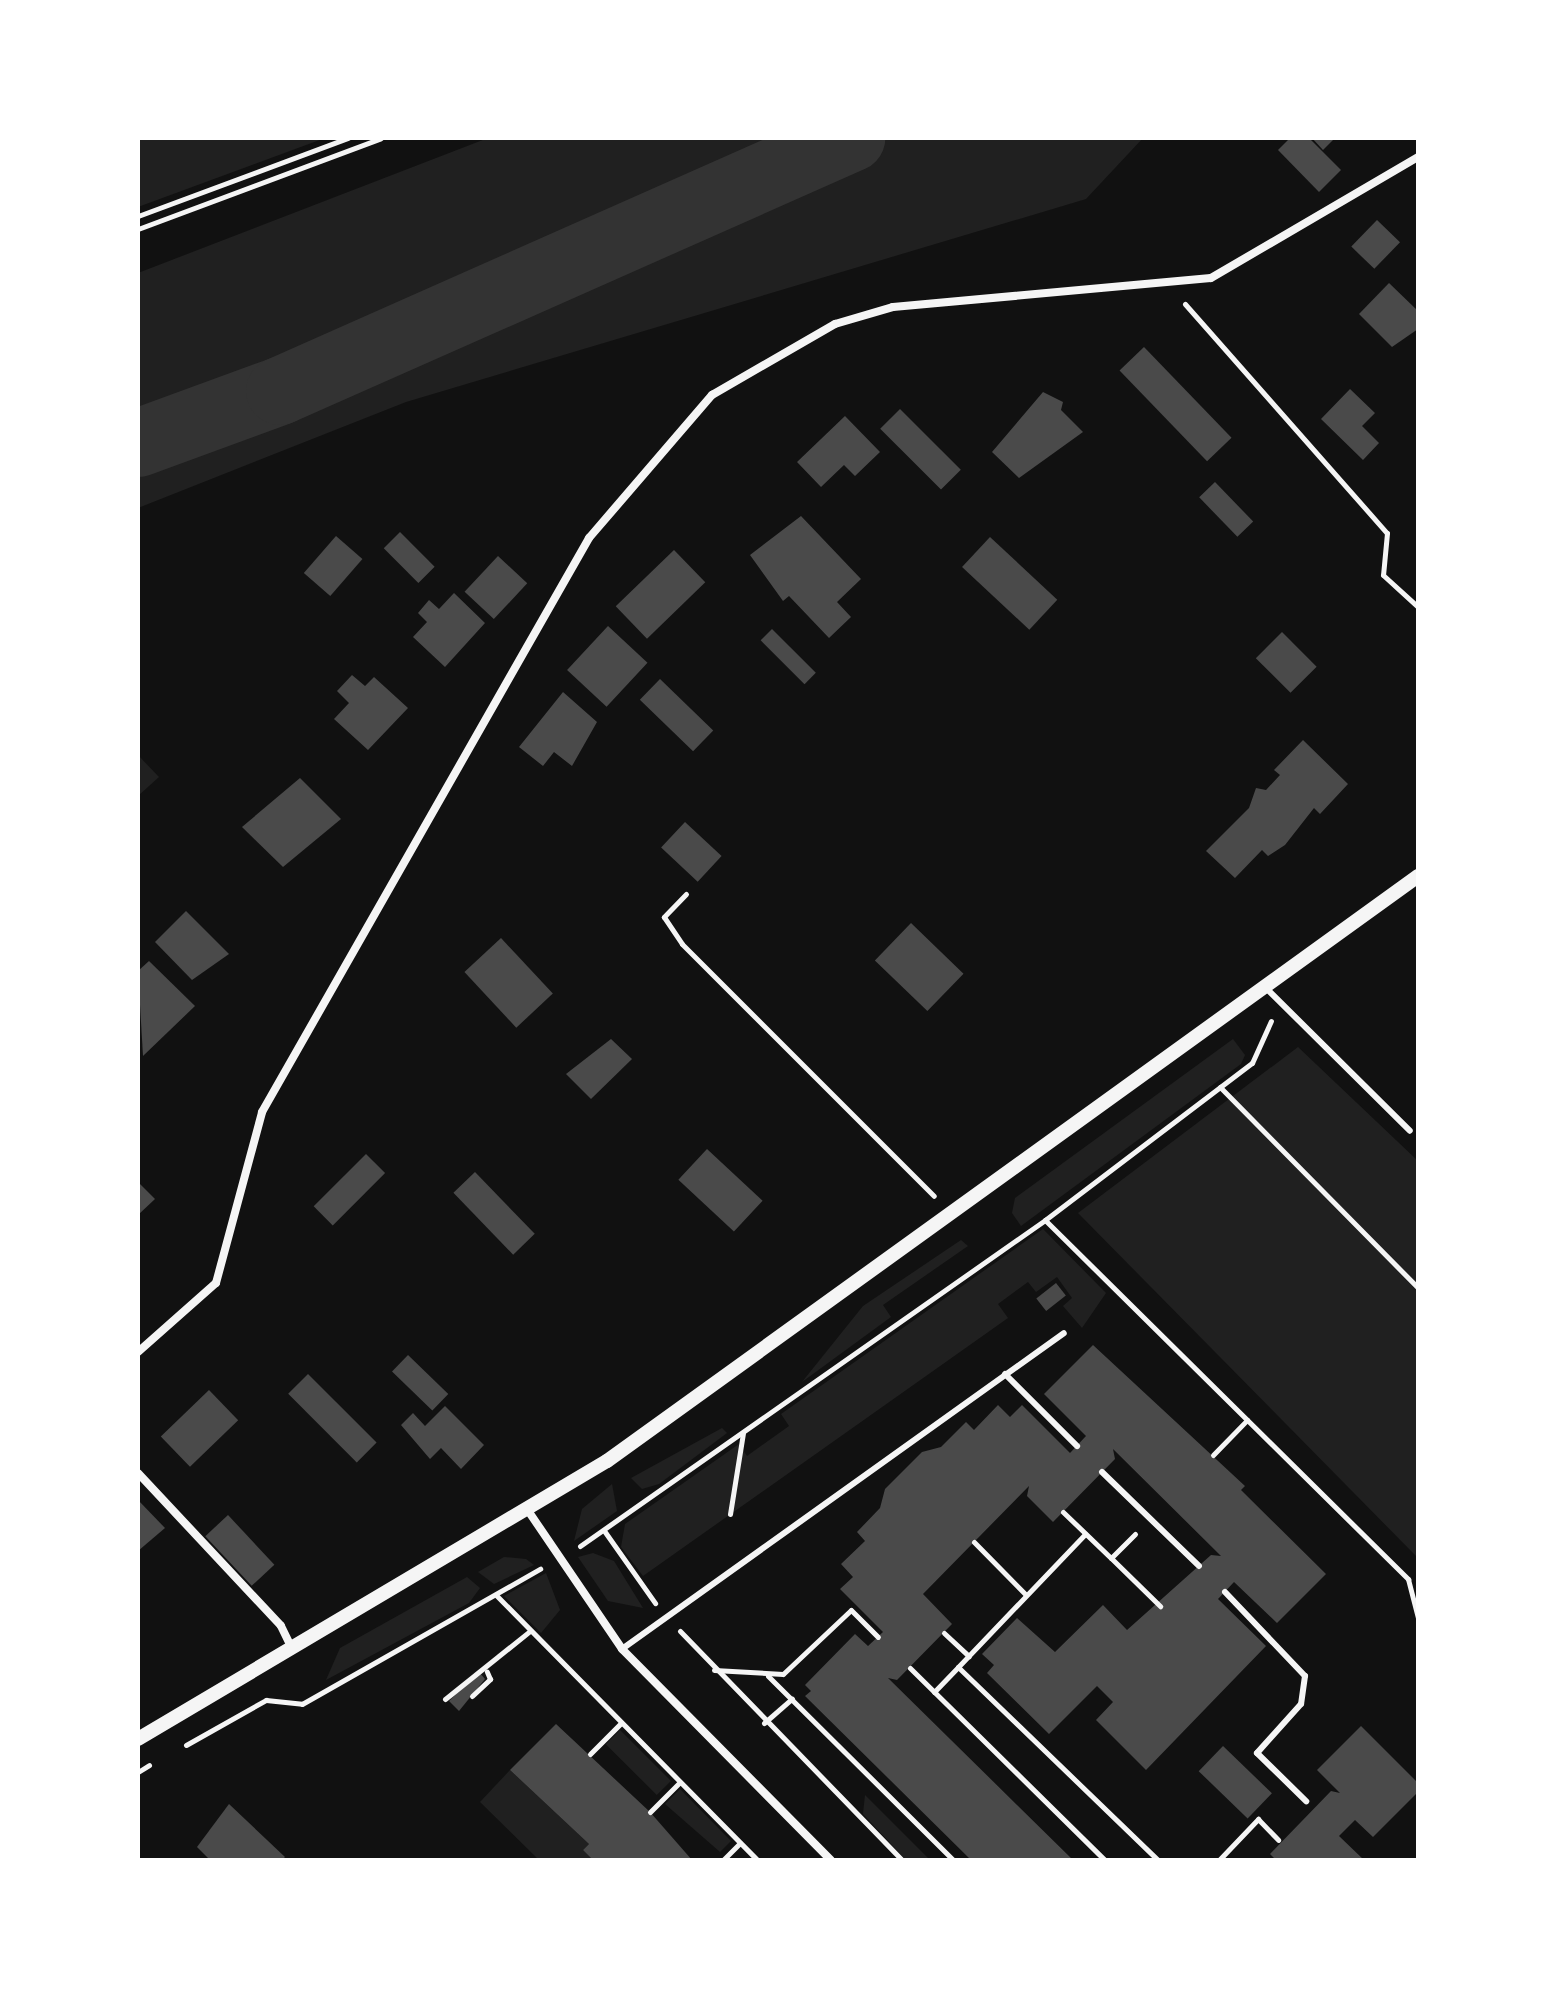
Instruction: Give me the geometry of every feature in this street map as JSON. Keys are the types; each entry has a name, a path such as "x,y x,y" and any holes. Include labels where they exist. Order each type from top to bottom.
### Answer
{"street":[{"path":"138,1352 216,1283 262,1112 589,538 712,395 835,324 893,307 968,296 1172,287 1211,278 1418,157"},
{"path":"138,1739 529,1512 952,1214 1418,876"},
{"path":"138,1473 281,1626 292,1651"},
{"path":"529,1512 557,1559 622,1649 831,1860"}],"lane":[{"path":"1265,987 1410,1131"},
{"path":"622,1649 663,1614 1064,1333"},
{"path":"1005,1374 1077,1446"},
{"path":"1102,1472 1199,1566"},
{"path":"1225,1592 1305,1676 1301,1704 1257,1753 1306,1801"}],"path":[{"path":"138,216 348,138"},
{"path":"138,229 381,138"},
{"path":"1172,287 1267,405 1387,533 1383,575 1418,607"},
{"path":"686,894 664,917 682,944 952,1214"},
{"path":"176,1750 266,1700 302,1704 605,1532 1045,1220 1252,1063 1282,1007"},
{"path":"1220,1087 1418,1288"},
{"path":"923,1206 947,1188"},
{"path":"1045,1220 1408,1579 1418,1618"},
{"path":"1213,1455 1247,1420"},
{"path":"730,1514 743,1432"},
{"path":"1063,1512 1160,1606"},
{"path":"605,1532 663,1614 764,1723 902,1860"},
{"path":"934,1692 1085,1534"},
{"path":"1111,1558 1130,1539"},
{"path":"974,1542 1026,1596"},
{"path":"496,1595 757,1860"},
{"path":"713,1669 768,1676 795,1666 851,1610 878,1637"},
{"path":"487,1672 530,1631"},
{"path":"944,1633 969,1656"},
{"path":"445,1699 478,1667 487,1672 490,1679 472,1696"},
{"path":"958,1667 1158,1860"},
{"path":"910,1668 1105,1860"},
{"path":"768,1676 949,1858"},
{"path":"764,1723 792,1699"},
{"path":"590,1754 621,1723"},
{"path":"138,1772 164,1757"},
{"path":"650,1812 680,1782"},
{"path":"1219,1860 1258,1819 1278,1840"},
{"path":"723,1860 740,1843"}],"shaded area":[{"path":"138,138 325,138 138,207"},
{"path":"488,138 1143,138 1086,199 406,402 138,508 138,273"},
{"path":"138,755 159,777 138,796"},
{"path":"1233,1039 1245,1055 1241,1064 1021,1226 1012,1213 1015,1198"},
{"path":"1298,1047 1418,1161 1418,1558 1078,1213"},
{"path":"1043,1229 1106,1293 1082,1328 1063,1306 1072,1298 1057,1277 1036,1292 1028,1282 998,1304 1008,1318 643,1576 621,1547 625,1524 739,1444 747,1456 789,1426 781,1414"},
{"path":"961,1240 968,1246 883,1305 891,1317 802,1382 863,1306"},
{"path":"722,1428 727,1433 659,1484 642,1489 631,1478"},
{"path":"612,1484 617,1511 574,1541 582,1509"},
{"path":"593,1553 614,1561 643,1608 608,1601 578,1557"},
{"path":"504,1557 526,1559 534,1565 494,1584 478,1572"},
{"path":"546,1573 560,1610 541,1633 504,1596"},
{"path":"467,1577 480,1588 469,1603 326,1680 340,1648"},
{"path":"620,1730 671,1781 657,1795 606,1744"},
{"path":"510,1770 589,1844 583,1850 593,1860 539,1860 480,1802"},
{"path":"680,1789 731,1841 720,1852 665,1804"},
{"path":"865,1795 930,1860 906,1860 863,1814"}],"building":[{"path":"1290,138 1309,138 1341,170 1319,192 1278,150"},
{"path":"1312,138 1335,138 1323,150"},
{"path":"1377,220 1400,242 1374,269 1351,247"},
{"path":"1389,283 1418,311 1418,329 1392,347 1359,314"},
{"path":"1144,347 1232,438 1207,461 1120,371"},
{"path":"1350,389 1375,413 1362,426 1379,443 1363,460 1321,419"},
{"path":"1043,392 1063,402 1061,410 1083,432 1019,478 992,452"},
{"path":"900,409 961,470 941,490 880,429"},
{"path":"845,416 880,452 855,476 844,465 821,487 797,462"},
{"path":"1215,482 1253,522 1237,537 1199,497"},
{"path":"801,516 861,579 837,602 851,617 829,638 789,596 783,601 750,555"},
{"path":"400,532 435,567 418,583 384,548"},
{"path":"336,536 362,559 330,596 304,573"},
{"path":"990,537 1057,600 1029,630 962,567"},
{"path":"674,550 705,582 647,639 616,606"},
{"path":"498,556 527,583 494,619 465,592"},
{"path":"454,593 485,623 445,667 413,637 427,622 418,613 429,600 439,609"},
{"path":"608,626 647,663 607,707 567,670"},
{"path":"772,629 816,673 805,684 761,640"},
{"path":"1282,632 1317,667 1290,693 1256,658"},
{"path":"352,675 365,686 374,677 408,708 368,750 334,719 349,703 337,691"},
{"path":"660,679 713,730 693,751 640,700"},
{"path":"563,692 597,722 572,766 554,752 543,766 519,747"},
{"path":"1303,740 1348,784 1320,814 1314,808 1285,845 1268,856 1262,850 1235,878 1206,851 1249,808 1256,788 1266,790 1280,775 1274,770"},
{"path":"300,778 341,819 283,867 242,827"},
{"path":"685,822 722,856 698,882 661,848"},
{"path":"186,911 229,954 192,980 155,942"},
{"path":"911,923 964,974 927,1011 875,960"},
{"path":"501,938 553,994 516,1028 464,972"},
{"path":"149,961 195,1006 143,1056 138,971"},
{"path":"611,1039 632,1059 591,1099 566,1074"},
{"path":"707,1149 763,1201 734,1232 678,1180"},
{"path":"366,1154 385,1173 333,1225 314,1206"},
{"path":"475,1172 535,1234 513,1255 453,1193"},
{"path":"138,1182 155,1199 138,1215"},
{"path":"1056,1283 1066,1296 1046,1311 1036,1298"},
{"path":"1093,1345 1245,1486 1241,1490 1326,1574 1277,1623 1234,1582 1218,1599 1266,1646 1146,1770 1096,1720 1113,1702 1097,1686 1049,1734 987,1673 994,1665 982,1654 1017,1618 1055,1652 1103,1605 1127,1630 1211,1555 1221,1556 1113,1449 1115,1459 1053,1522 1027,1496 1029,1486 923,1594 952,1624 897,1680 888,1678 1073,1860 971,1860 805,1696 811,1691 805,1685 855,1634 868,1646 883,1632 840,1589 853,1577 841,1564 865,1541 857,1532 880,1508 885,1489 922,1452 941,1447 966,1422 974,1430 998,1405 1010,1417 1022,1405 1070,1453 1086,1436 1044,1394"},
{"path":"408,1355 448,1394 432,1410 392,1372"},
{"path":"308,1374 377,1443 357,1462 288,1394"},
{"path":"209,1390 238,1420 190,1467 161,1437"},
{"path":"445,1406 484,1445 461,1469 441,1448 430,1459 401,1425 413,1413 425,1426"},
{"path":"138,1500 165,1528 138,1551"},
{"path":"228,1515 274,1565 252,1586 205,1536"},
{"path":"479,1672 485,1679 459,1711 449,1701"},
{"path":"556,1724 650,1812 692,1860 593,1860 583,1850 589,1844 510,1770"},
{"path":"1361,1726 1418,1783 1418,1792 1373,1837 1355,1820 1339,1836 1364,1860 1276,1860 1270,1854 1331,1791 1340,1793 1317,1770"},
{"path":"1223,1746 1272,1793 1248,1818 1199,1771"},
{"path":"229,1804 285,1857 282,1860 210,1860 197,1847"}],"waterway":[{"path":"818,138 827,149"},
{"path":"138,443 280,391 851,138"}]}
